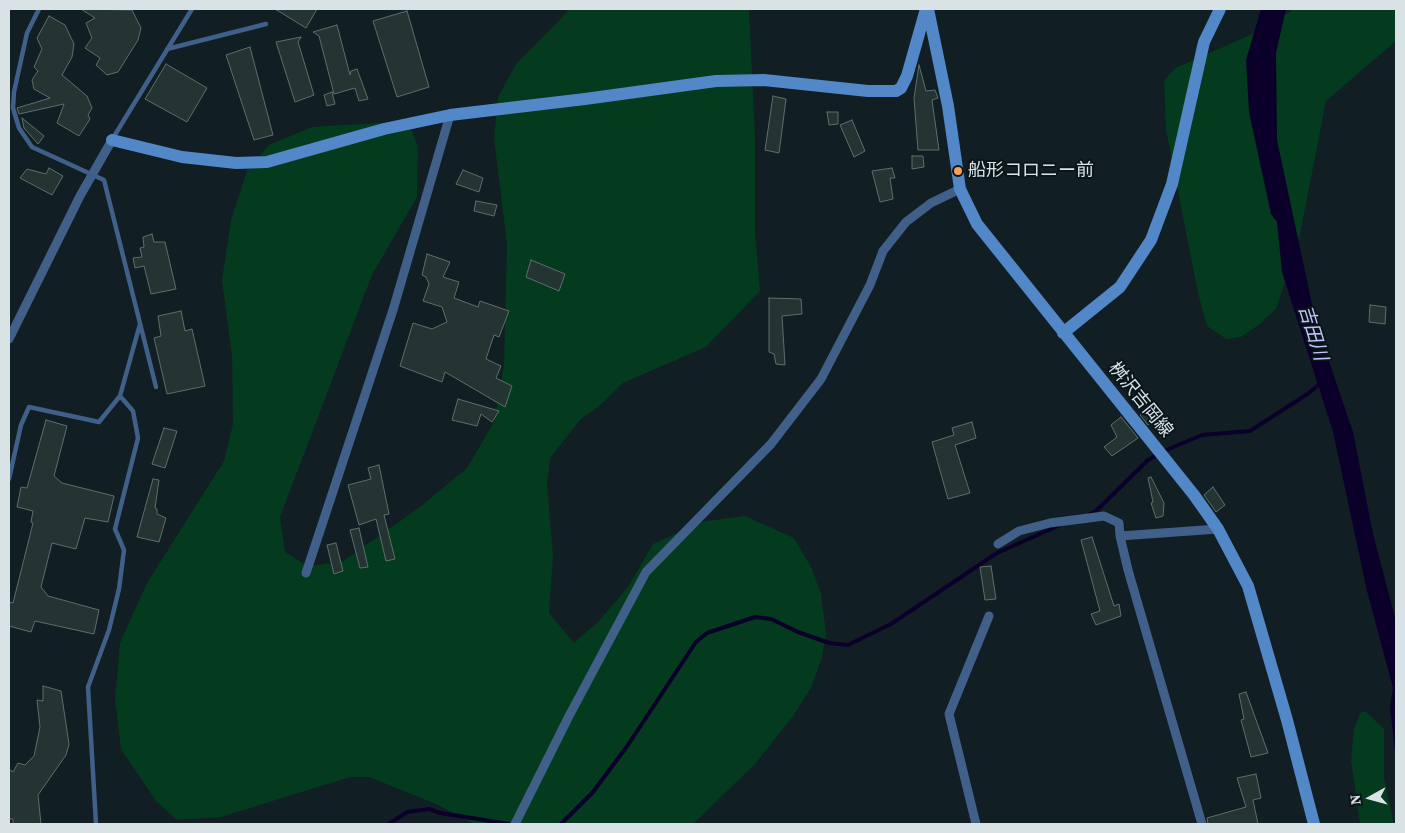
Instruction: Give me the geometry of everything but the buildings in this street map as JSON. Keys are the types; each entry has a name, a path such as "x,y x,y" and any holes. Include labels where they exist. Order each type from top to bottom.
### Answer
{"street":[{"path":"9,339 91,176 112,140 182,157 236,163 267,162 384,129 450,115 585,100 716,80 764,80 868,91 896,91 901,88 907,76 927,9"},
{"name":"桝沢吉岡線","path":"927,9 948,106 960,189 977,224 1129,416 1166,459 1218,530 1248,586 1287,720 1314,824"},
{"path":"1063,333 1120,287 1150,240 1172,184 1204,42 1220,9"},
{"path":"306,573 393,310 450,115"},
{"path":"516,821 569,716 646,572 771,444 821,378 870,285 883,251 906,222 931,203 960,189"},
{"path":"998,544 1019,531 1050,522 1104,516 1119,523 1128,570 1202,824"},
{"path":"1120,536 1218,530"},
{"path":"976,824 949,714 989,616"}],"lane":[{"path":"39,9 27,33 14,92 13,108 19,128 32,147 91,176 104,180 156,387"},
{"path":"112,140 192,9"},
{"path":"167,49 266,24"},
{"path":"9,479 21,425 29,407 99,422 120,396 140,324"},
{"path":"96,824 88,687 109,630 120,588 124,550 115,529 138,438 133,411 120,396"}],"green space":[{"path":"570,9 749,9 755,134 755,232 760,291 706,347 623,383 598,407 581,419 550,458 547,484 553,556 549,613 574,643 599,621 628,587 653,544 700,522 745,516 794,538 811,567 821,594 826,633 822,657 812,686 794,715 755,764 693,824 474,824 436,804 369,777 350,777 221,817 177,820 156,801 121,749 115,700 120,643 147,583 224,461 233,424 232,356 222,280 231,220 247,171 269,145 312,127 396,122 411,129 418,147 417,197 372,275 280,517 285,552 308,566 342,562 420,507 467,468 494,422 504,365 507,244 494,138 498,97 516,64"},
{"path":"1295,9 1396,9 1396,41 1326,101 1299,239 1276,309 1260,324 1241,337 1226,339 1207,326 1198,293 1166,130 1164,81 1175,68 1248,36"},
{"path":"1361,712 1366,712 1384,729 1384,778 1394,824 1360,824 1351,760 1354,728"}],"water":[{"name":"吉田川","path":"1261,9 1286,9 1276,53 1277,140 1316,323 1353,432 1373,534 1396,621 1396,761 1390,707 1393,688 1367,591 1333,432 1282,272 1277,222 1271,214 1249,112 1246,60"}],"waterway":[{"path":"1164,451 1202,435 1250,431 1309,393 1323,381"},
{"path":"1090,514 1095,512 1148,460 1157,455"},
{"path":"561,824 593,792 628,745 696,642 707,633 755,617 771,619 798,632 829,643 848,645 891,624 997,553 1060,525"},
{"path":"389,824 407,812 429,809 440,813 509,824"}],"place":[{"name":"船形コロニー前","path":"958,171"}]}
